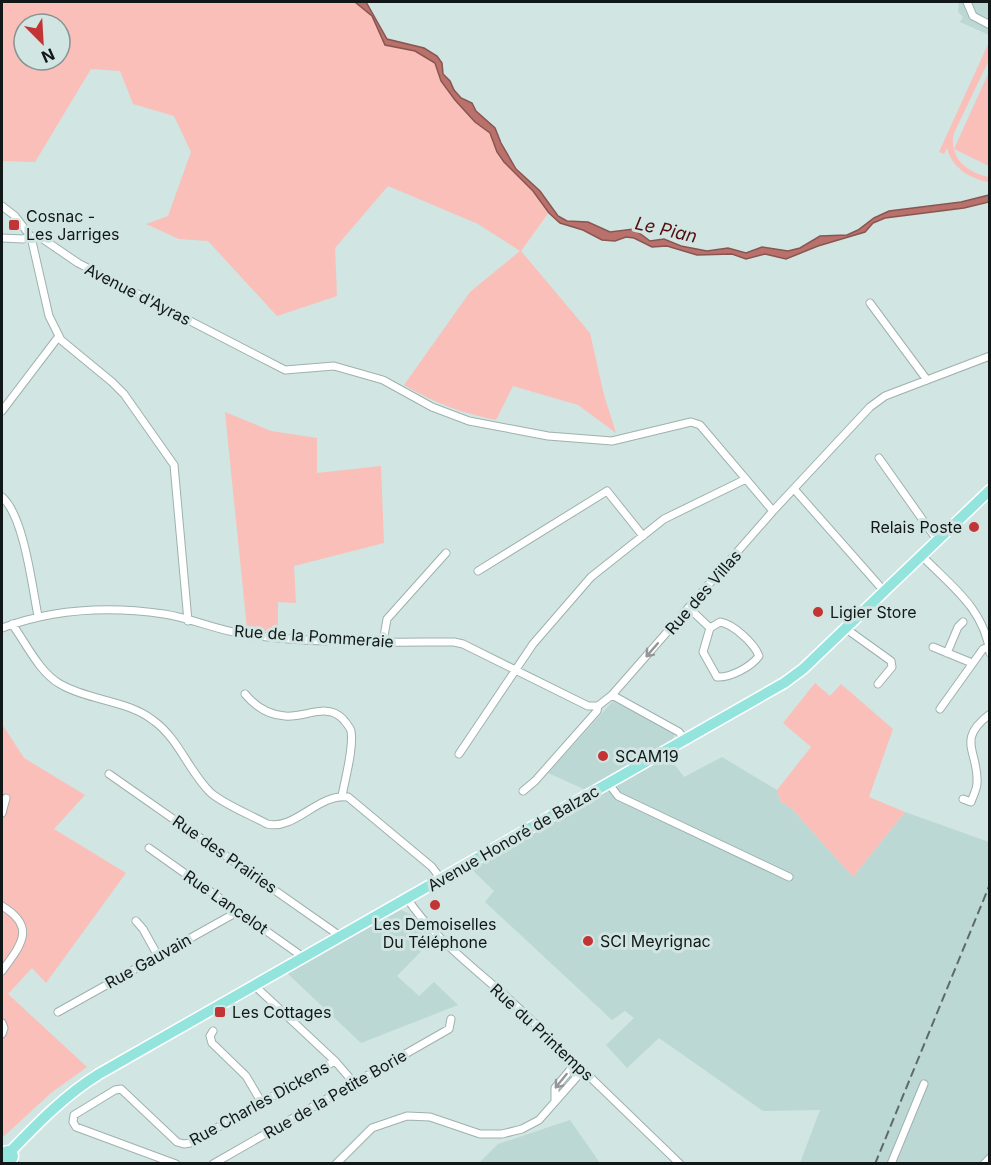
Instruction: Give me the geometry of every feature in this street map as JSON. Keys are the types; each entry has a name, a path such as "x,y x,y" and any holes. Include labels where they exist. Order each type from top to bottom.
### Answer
{"main road":[{"name":"Avenue Honoré de Balzac","path":"7,1157 45,1115 85,1082 784,683 803,669 990,489"}],"street":[{"path":"967,4 973,16 990,25"},
{"name":"Avenue d'Ayras","path":"2,206 15,216 31,237 39,237 78,263 285,370 334,366 383,380 432,407 469,421 548,436 612,441 691,422 700,425 746,479"},
{"path":"2,238 31,237 49,316 59,336 124,394 174,465 188,621"},
{"path":"870,303 927,380"},
{"path":"2,411 59,336"},
{"name":"Rue des Villas","path":"612,695 773,511 870,407 885,396 990,356"},
{"path":"879,458 937,540"},
{"path":"459,754 533,644 591,577 664,519 746,479 773,511"},
{"path":"794,489 884,591"},
{"path":"478,572 607,490 643,536"},
{"path":"2,496 14,514 21,536 38,616"},
{"path":"383,642 387,619 446,553"},
{"path":"921,555 974,609 983,624 989,650 983,649 940,709"},
{"path":"689,608 711,628"},
{"name":"Rue de la Pommeraie","path":"2,628 38,616 86,609 166,614 244,634 298,639 463,644 588,706 598,706"},
{"path":"947,653 963,621"},
{"path":"720,622 727,623 756,649 759,656 726,678 717,676 703,652 711,628 720,622"},
{"path":"12,624 46,673 59,684 79,693 137,711 155,721 213,794 267,824 275,826 286,823 336,795 348,797 432,867 441,879"},
{"path":"845,628 891,661 892,667 878,684"},
{"path":"933,647 972,663"},
{"path":"245,694 253,703 268,712 286,717 330,711 342,718 350,729 351,741 342,796"},
{"path":"523,791 535,781 597,711 598,706 612,695 679,732 685,740"},
{"path":"963,799 971,802 977,785 969,742 976,726 990,714"},
{"name":"Rue des Prairies","path":"109,774 340,936"},
{"path":"609,784 618,796 789,877"},
{"path":"2,813 6,798"},
{"name":"Rue Lancelot","path":"149,848 303,957"},
{"name":"Rue du Printemps","path":"407,898 418,915 438,935 680,1164"},
{"path":"2,906 13,913 22,925 23,936 20,947 2,971"},
{"name":"Rue Gauvain","path":"58,1012 239,910"},
{"path":"136,921 158,956"},
{"path":"255,986 335,1061 354,1083"},
{"name":"Rue de la Petite Borie","path":"213,1164 449,1029 451,1019"},
{"path":"2,1023 2,1034"},
{"path":"213,1031 210,1036 212,1043 246,1076 262,1103"},
{"name":"Rue Charles Dickens","path":"176,1164 76,1127 73,1122 74,1115 115,1090 122,1089 177,1142 190,1143 335,1061"},
{"path":"555,1101 555,1088 576,1064"},
{"path":"336,1164 364,1134 391,1120 407,1116 439,1119 480,1134 502,1134 522,1129 539,1120 583,1070"},
{"path":"891,1164 924,1084"},
{"path":"984,1164 990,1158"}],"shaded area":[{"path":"2,2 355,2 372,16 385,45 415,51 435,63 441,81 455,100 475,122 490,133 497,152 504,162 533,191 549,212 521,251 590,333 604,395 616,433 578,405 513,386 496,420 449,407 404,385 470,292 520,251 478,224 388,186 335,248 337,296 277,316 208,241 179,239 146,224 168,216 191,152 174,116 133,104 120,71 91,69 35,162 2,161"},
{"path":"355,2 366,2 387,39 424,48 437,56 442,63 443,74 450,81 454,90 461,98 472,103 476,111 495,128 516,169 540,191 558,216 567,221 588,222 610,232 634,229 650,241 664,239 681,246 707,251 728,248 746,253 762,247 788,251 800,248 820,236 847,235 889,211 961,202 989,195 989,202 964,208 885,218 873,223 865,232 818,246 786,259 765,254 746,259 732,254 697,255 667,246 652,247 634,238 626,237 615,241 602,240 583,230 560,223 549,213 533,191 504,162 497,152 490,133 475,122 455,100 441,81 435,63 415,51 385,45 372,16"},
{"path":"959,2 989,2 989,35 960,22 963,17 958,12"},
{"path":"989,42 989,60 954,133 953,142 961,162 973,172 989,177 988,182 962,171 949,155 947,148 944,154 939,152"},
{"path":"989,72 989,166 954,149"},
{"path":"225,412 271,431 317,438 317,473 381,466 384,543 294,566 296,603 278,602 278,632 247,629"},
{"path":"815,683 830,696 841,684 893,729 869,797 905,812 853,877 792,809 780,801 777,790 811,747 783,723"},
{"path":"613,701 675,733 669,757 684,777 722,757 777,790 780,801 792,809 853,877 905,812 989,842 989,1163 800,1163 820,1110 763,1111 659,1038 627,1068 606,1045 634,1018 625,1011 612,1020 485,902 494,891 464,862 586,790 548,773"},
{"path":"2,724 24,758 85,795 54,829 126,873 46,983 32,968 8,994 87,1067 51,1093 2,1138"},
{"path":"401,910 410,914 434,938 397,976 419,996 434,982 458,1005 361,1043 287,973"},
{"path":"570,1120 600,1163 479,1163 498,1144"}],"railway":[{"path":"875,1164 990,884"}],"place":[{"name":"Cosnac - Les Jarriges","path":"14,225"},
{"name":"Relais Poste","path":"974,527"},
{"name":"Ligier Store","path":"818,612"},
{"name":"SCAM19","path":"603,756"},
{"name":"Les Demoiselles Du Téléphone","path":"435,905"},
{"name":"SCI Meyrignac","path":"588,941"},
{"name":"Les Cottages","path":"220,1012"}],"water label":[{"name":"Le Pian","path":"666,230"}]}
